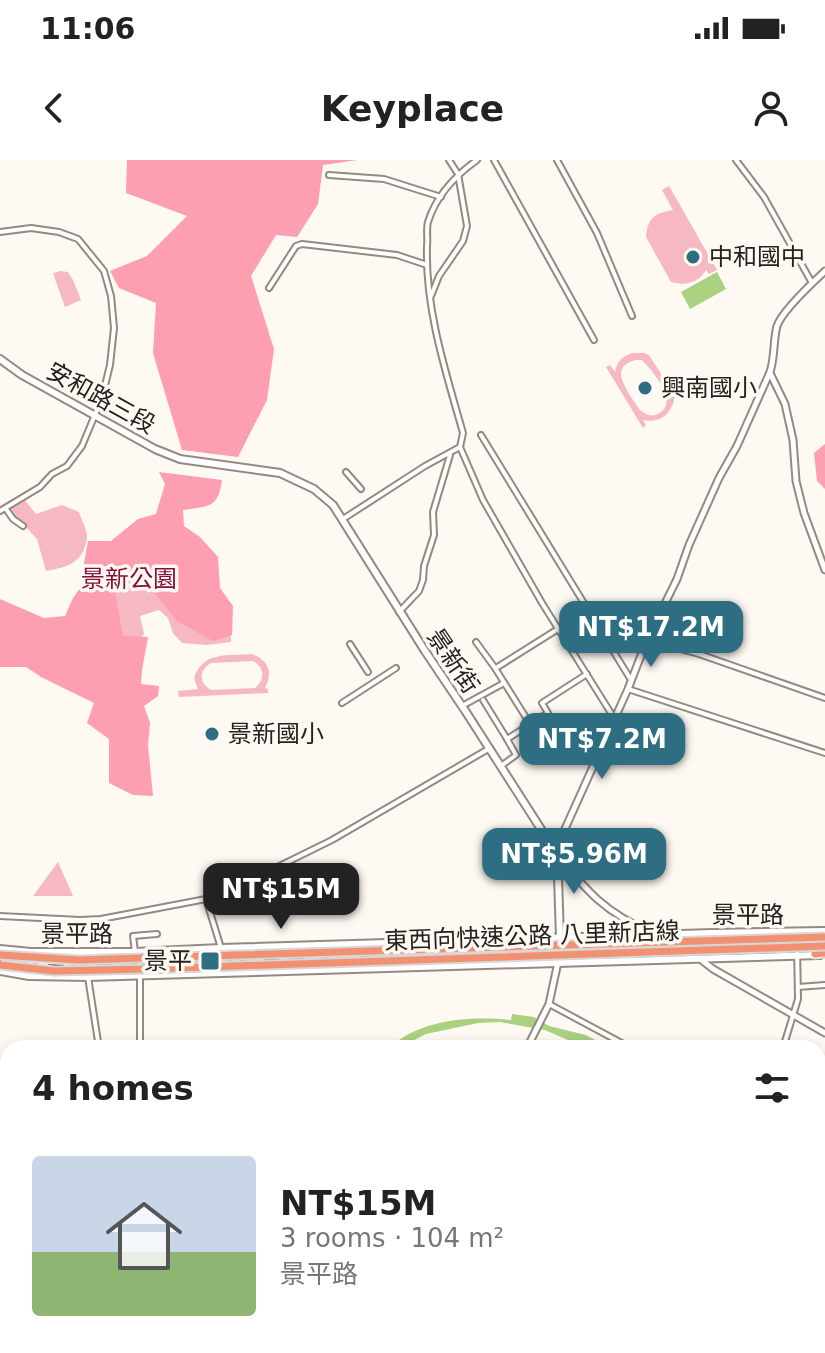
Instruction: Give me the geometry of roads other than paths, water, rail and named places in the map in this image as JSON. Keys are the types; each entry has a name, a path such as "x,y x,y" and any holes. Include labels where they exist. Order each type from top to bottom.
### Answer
{"highway":[{"name":"東西向快速公路 八里新店線","path":"0,955 79,960 825,939"},
{"name":"東西向快速公路 八里新店線","path":"0,965 54,971 148,969 825,939"},
{"path":"815,954 825,954"}],"main road":[{"name":"安和路三段","path":"0,359 22,375 155,449 188,461"},
{"name":"景新街","path":"188,461 265,469 293,477 333,505 555,851"},
{"path":"555,851 560,938"},
{"name":"景平路","path":"0,949 138,952 796,933 825,939"},
{"name":"景新街","path":"656,935 699,958"},
{"name":"景平路","path":"797,955 825,939"},
{"name":"景平路","path":"0,971 29,976 88,977 815,954"}],"street":[{"path":"430,298 439,276 463,241 467,226 458,174 449,160"},
{"path":"477,160 458,174 428,222 427,265 431,308 463,433 460,447 483,500 614,718"},
{"path":"494,160 594,340"},
{"path":"557,160 597,233 632,316"},
{"path":"736,160 764,197 812,283"},
{"path":"329,175 384,179 441,197"},
{"path":"0,232 31,228 59,232 78,239 104,271 111,296 114,336 110,365 96,415 82,446 67,466 0,511"},
{"path":"269,288 296,246 302,244 397,255 427,265"},
{"path":"555,851 719,478 770,372 777,325 825,271"},
{"path":"770,372 785,404 793,440 796,481 825,570"},
{"path":"481,435 631,680"},
{"path":"343,519 460,447"},
{"path":"399,612 419,591 423,580 434,535 433,512 451,454"},
{"path":"346,472 361,489"},
{"path":"6,509 23,526"},
{"path":"495,668 558,629"},
{"path":"647,640 699,654 825,698"},
{"path":"476,642 530,725"},
{"path":"350,644 368,672"},
{"path":"342,703 396,668"},
{"path":"507,739 548,713 542,703 587,674"},
{"path":"462,706 504,683"},
{"path":"628,689 825,753"},
{"path":"483,700 516,755 501,766"},
{"path":"0,916 101,919 206,899 332,840 490,748"},
{"name":"景新街","path":"555,851 580,883 608,910 629,924 656,935"},
{"path":"206,899 221,948"},
{"path":"786,1040 798,999 796,933"},
{"path":"140,1040 140,975 133,936 157,934"},
{"path":"531,1040 548,1006 560,938"},
{"path":"98,1040 88,977 99,952"},
{"name":"景新街","path":"699,958 825,1033"},
{"path":"798,987 825,985"},
{"path":"548,1006 615,1040"}],"railway":[{"path":"0,961 72,966 825,942"}],"place":[{"name":"中和國中","path":"693,257"},
{"name":"興南國小","path":"645,388"},
{"name":"景新國小","path":"212,734"},
{"name":"景平","path":"210,961"}],"park label":[{"name":"景新公園","path":"129,579"}]}
